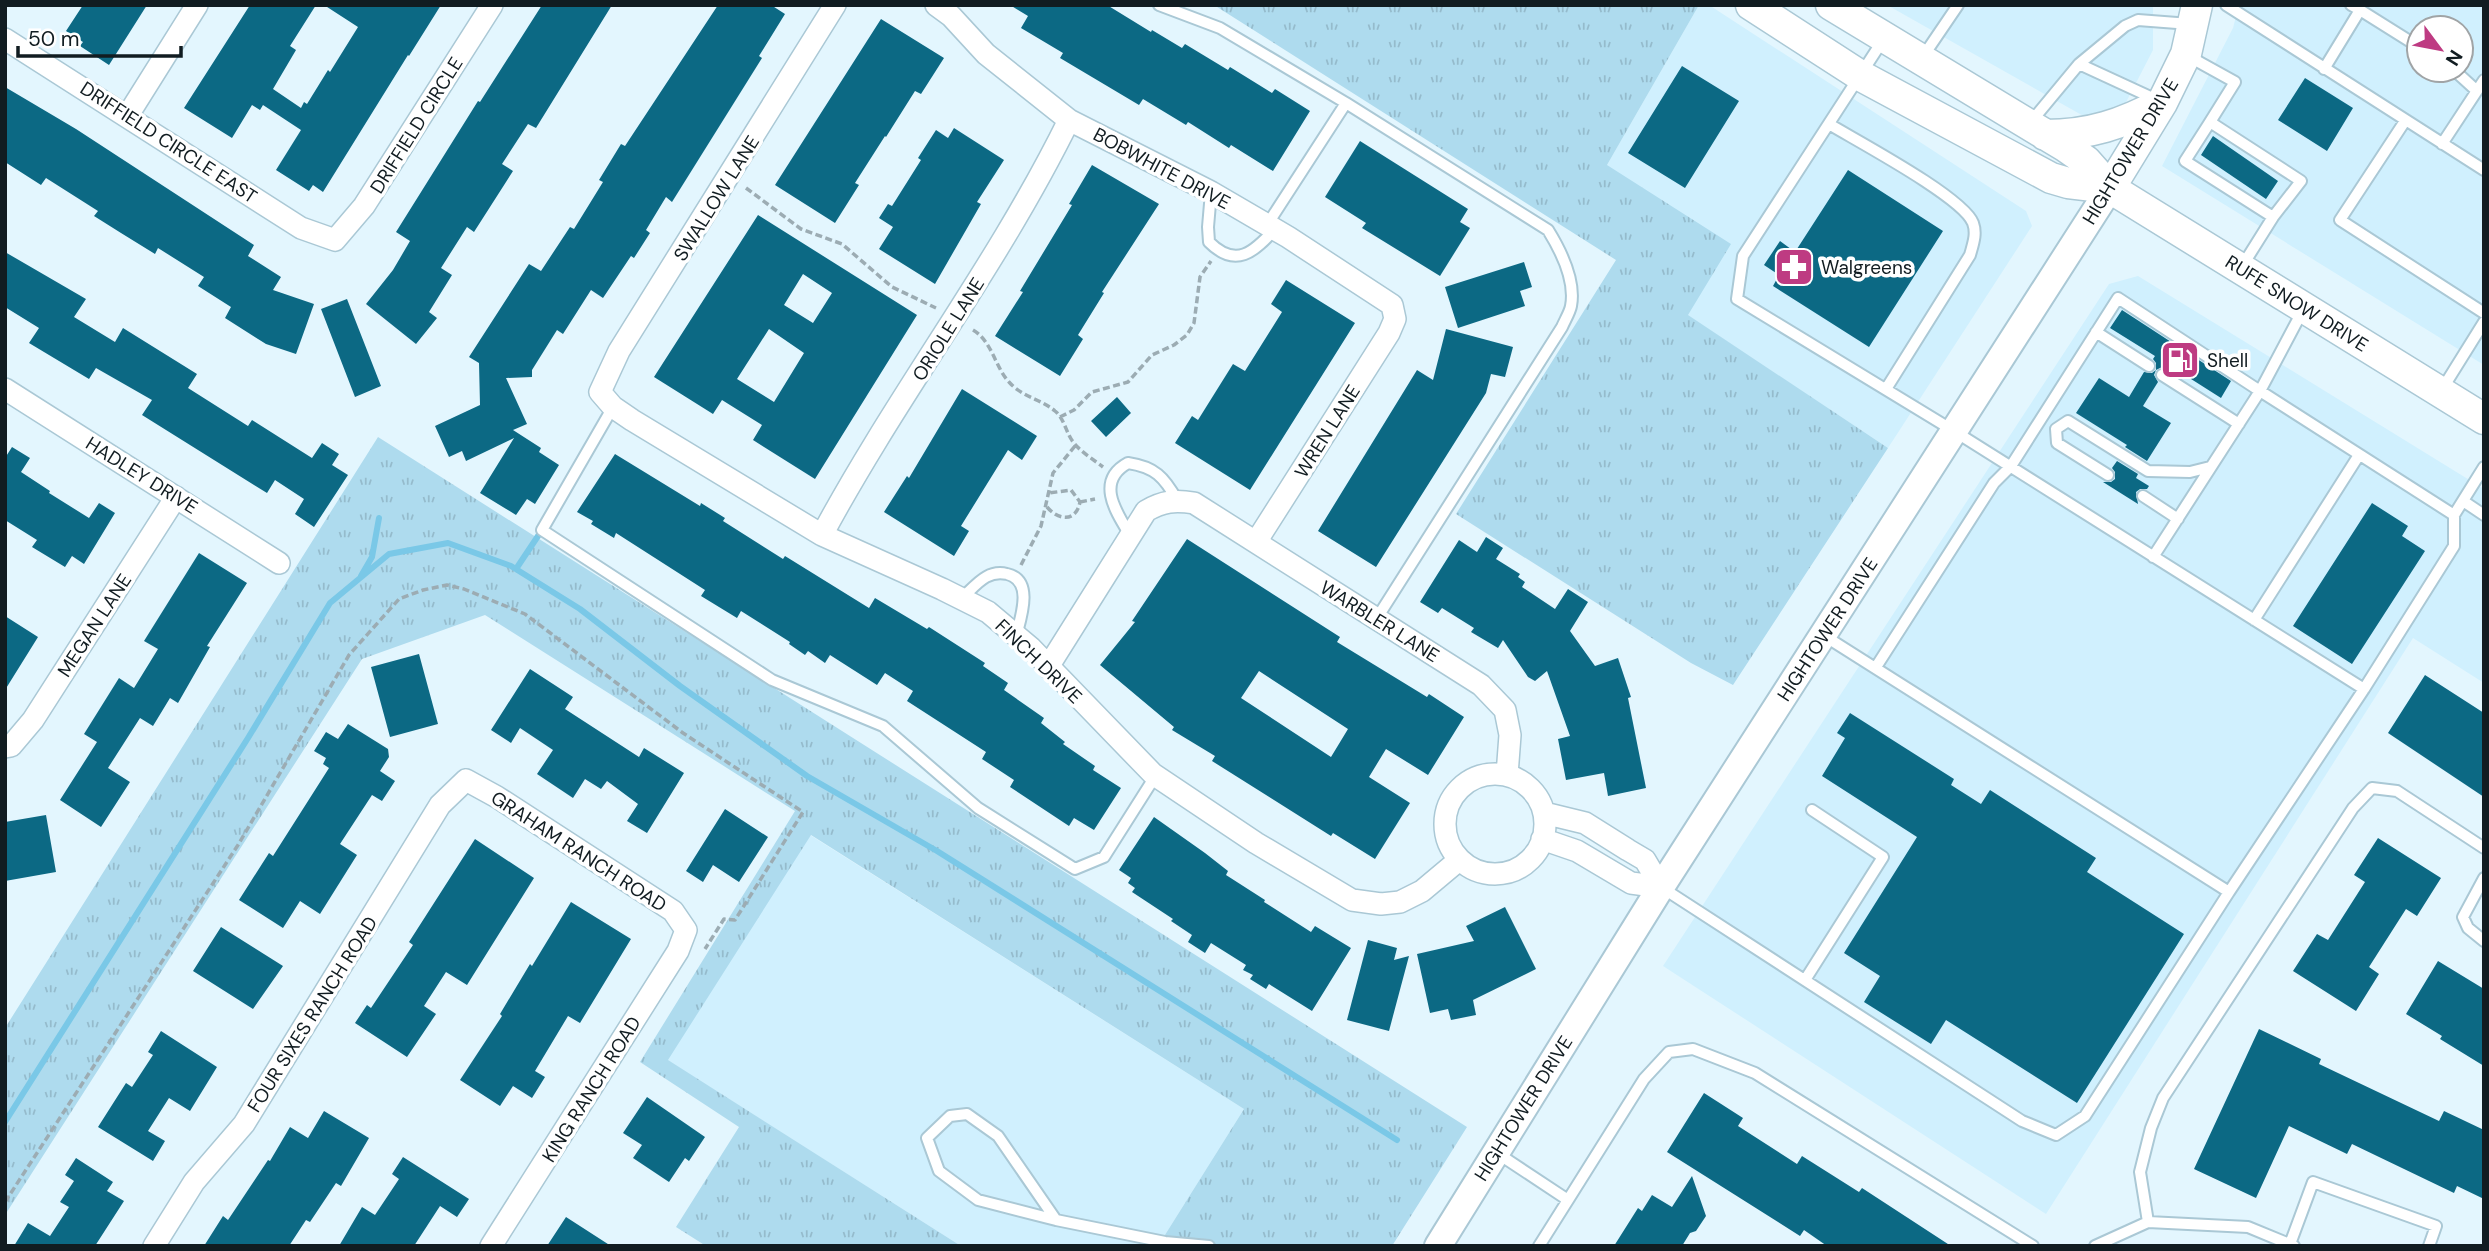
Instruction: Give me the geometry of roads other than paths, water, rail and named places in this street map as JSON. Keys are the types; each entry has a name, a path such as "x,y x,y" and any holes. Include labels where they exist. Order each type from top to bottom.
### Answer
{"main road":[{"name":"RUFE SNOW DRIVE","path":"1751,5 1861,76 2051,178 2110,188"},
{"name":"RUFE SNOW DRIVE","path":"1831,5 2086,161 2110,188 2484,419"},
{"name":"HIGHTOWER DRIVE","path":"2110,188 2162,103 2186,54 2195,15"},
{"path":"2037,130 2067,135 2106,127 2129,121 2162,103"}],"street":[{"path":"128,115 197,5"},
{"name":"DRIFFIELD CIRCLE","path":"335,240 364,206 492,5"},
{"name":"SWALLOW LANE","path":"606,399 619,351 835,5"},
{"name":"BOBWHITE DRIVE","path":"936,5 951,16 986,54 1069,120 1211,192 1271,227 1392,305 1395,319"},
{"name":"DRIFFIELD CIRCLE EAST","path":"5,39 128,115 301,228 335,240"},
{"name":"ORIOLE LANE","path":"822,535 987,266 1069,120"},
{"name":"HIGHTOWER DRIVE","path":"1438,1246 1661,887 2110,188"},
{"name":"WREN LANE","path":"1256,542 1389,333 1395,319"},
{"name":"HADLEY DRIVE","path":"5,388 279,563"},
{"name":"FINCH DRIVE","path":"606,399 822,535 988,612 1048,667 1156,775 1256,843 1352,900 1381,904 1400,902 1422,891 1459,860"},
{"name":"MEGAN LANE","path":"5,747 11,746 33,720 176,497"},
{"path":"1048,667 1146,511 1157,504 1185,502"},
{"name":"WARBLER LANE","path":"1185,502 1256,542 1481,685 1505,710 1510,735 1507,775"},
{"path":"1489,774 1507,775 1524,783 1537,796 1544,813 1542,839 1536,852 1524,865 1508,872 1491,874 1474,870 1459,860 1449,845 1445,826 1447,808 1456,792 1471,780 1489,774"},
{"name":"GRAHAM RANCH ROAD","path":"466,780 498,797 673,911 686,930"},
{"name":"FOUR SIXES RANCH ROAD","path":"154,1246 194,1182 244,1124 440,806 466,780"},
{"path":"1544,813 1586,823 1629,849 1645,860 1661,887"},
{"path":"1542,839 1577,851 1631,883 1661,887"},
{"name":"KING RANCH ROAD","path":"491,1246 678,951 686,930"}],"lane":[{"path":"1159,5 1220,28 1346,103 1548,230 1559,248 1569,279 1571,305 1562,327 1377,618"},
{"path":"1920,60 1958,5"},
{"path":"2226,5 2484,170"},
{"path":"2324,69 2356,8 2405,38"},
{"path":"2037,130 2079,64 2124,26 2138,20 2195,15"},
{"path":"1885,38 1743,256 1737,299 2011,466 2364,690"},
{"path":"2186,54 2235,82 2185,162 2273,217"},
{"path":"2079,64 2162,103"},
{"path":"2442,144 2484,80"},
{"path":"2469,84 2477,91"},
{"path":"1211,192 1209,242 1218,251 1236,256 1250,253 1271,227 1346,103"},
{"path":"2405,121 2340,220 2484,313"},
{"path":"2210,122 2301,181 2273,217 2241,268"},
{"path":"1829,124 1939,191 1966,212 1973,223 1975,238 1969,255 1886,389"},
{"path":"1876,667 1994,483 2011,466 2118,298 2160,328 2454,515"},
{"path":"2154,556 2260,390 2305,307"},
{"path":"2440,392 2484,322"},
{"path":"2096,332 2125,344 2145,359"},
{"path":"2166,372 2176,384 2198,391 2209,405 2239,424"},
{"path":"2176,384 2183,373"},
{"path":"2209,405 2216,394"},
{"path":"606,399 542,530 772,680 883,726 978,808 1075,869 1104,857 1156,775"},
{"path":"2041,419 2056,429"},
{"path":"2056,429 2068,421 2148,471 2190,472 2210,467"},
{"path":"2056,429 2057,443 2108,475"},
{"path":"2254,620 2360,455"},
{"path":"1130,535 1114,509 1111,494 1112,477 1118,468 1128,463 1153,470 1166,480 1185,502"},
{"path":"1661,887 2022,1121 2056,1135 2085,1116 2229,892 2364,690 2454,546 2454,515 2484,467"},
{"path":"2143,496 2178,519"},
{"path":"2463,501 2484,515"},
{"path":"961,599 984,578 995,573 1015,576 1023,589 1023,607 1016,636"},
{"path":"1823,635 2229,892"},
{"path":"2148,1222 2140,1172 2151,1128 2163,1098 2353,808 2372,789 2397,791 2484,849"},
{"path":"1805,980 1883,857 1812,810"},
{"path":"2484,878 2463,917 2468,928 2484,941"},
{"path":"1539,1246 1644,1079 1669,1052 1693,1049 1755,1073 2033,1246"},
{"path":"1056,1220 998,1136 967,1114 950,1116 927,1138 939,1171 978,1200 1056,1220 1165,1242 1209,1246"},
{"path":"1496,1152 1568,1200"},
{"path":"2095,1246 2148,1222 2248,1227 2292,1245 2313,1182 2436,1226 2429,1246"}],"waterway":[{"path":"361,576 372,557 379,518"},
{"path":"516,569 542,530"},
{"path":"5,1122 248,738 330,603 389,554 448,543 511,566 580,609 680,686 807,776 937,851 1397,1140"}],"place":[{"name":"Walgreens","path":"1794,267"},
{"name":"Shell","path":"2180,360"}]}
